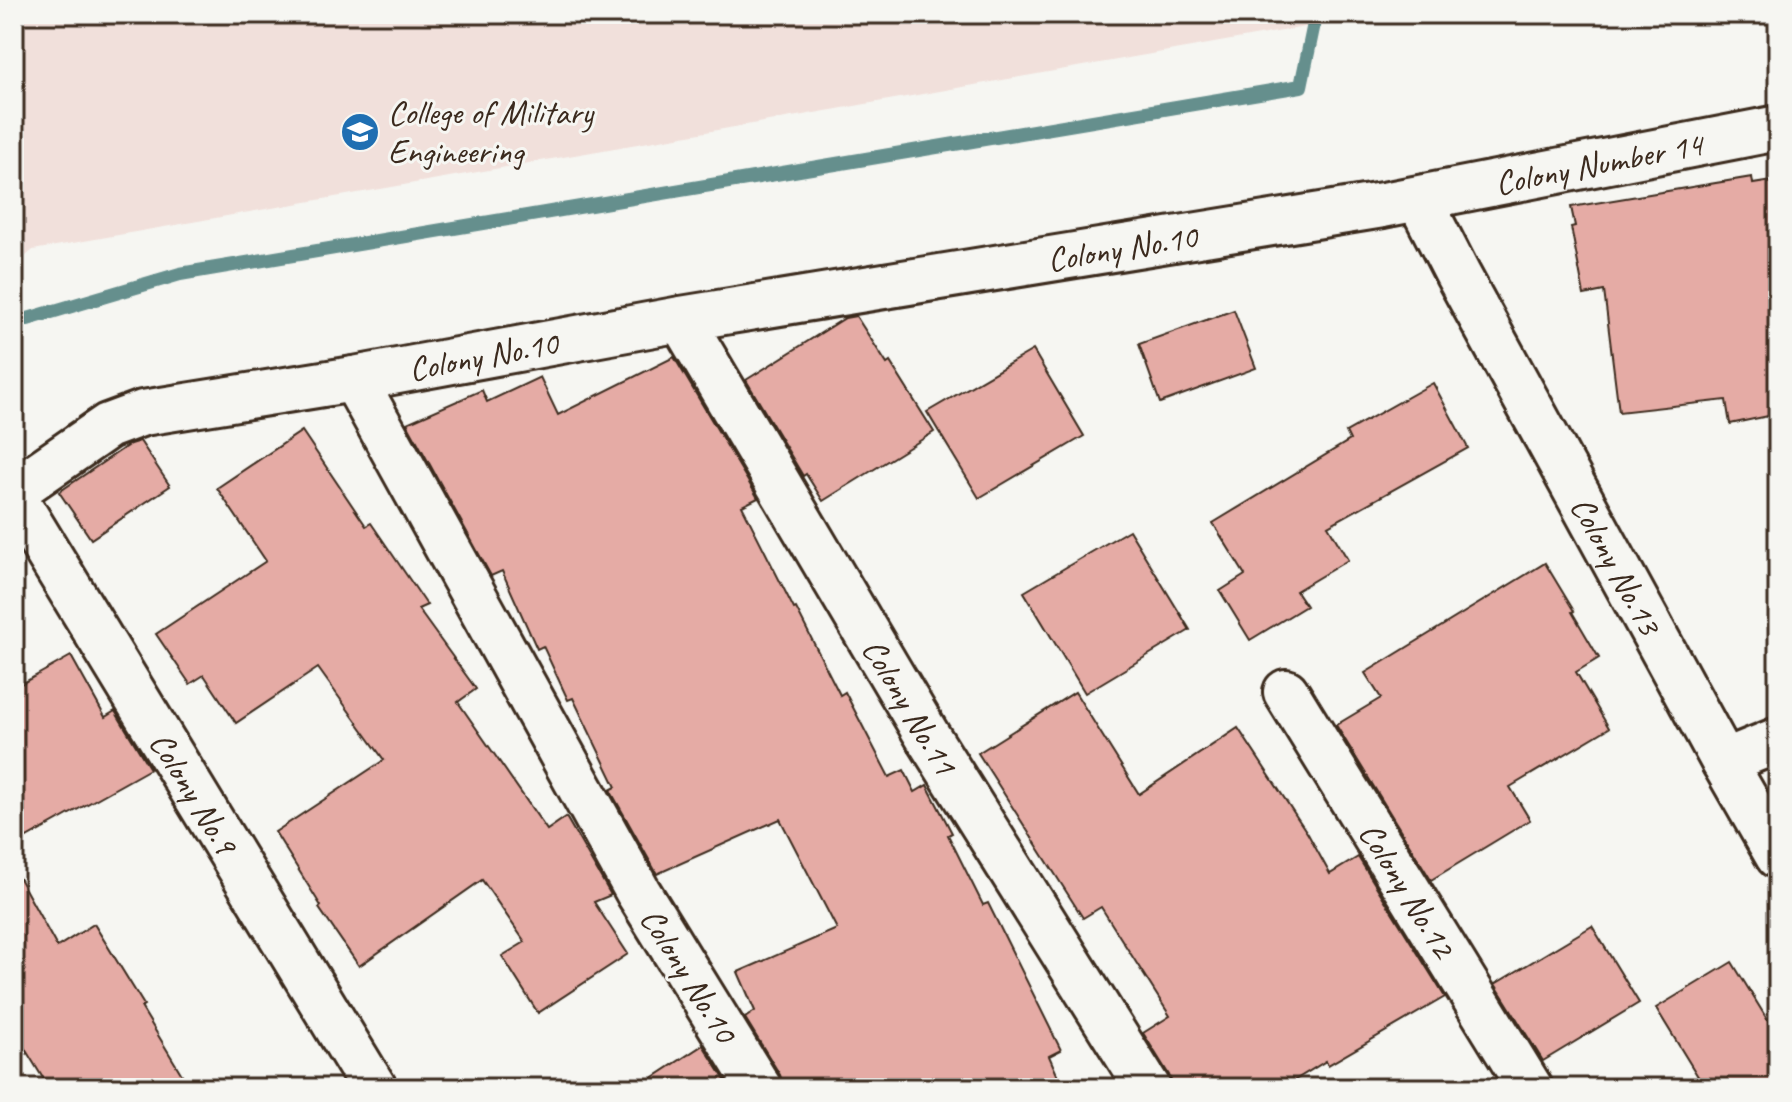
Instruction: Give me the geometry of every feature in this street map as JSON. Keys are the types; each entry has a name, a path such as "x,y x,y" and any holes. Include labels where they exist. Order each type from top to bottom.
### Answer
{"street":[{"name":"Colony Number 14","path":"1419,199 1778,128"},
{"name":"Colony No.13","path":"1419,199 1778,856"},
{"name":"Colony No.10","path":"759,1088 638,892 354,379 681,319 1419,199"},
{"name":"Colony No.11","path":"681,319 928,737 1148,1088"},
{"path":"14,494 108,426 143,413 354,379"},
{"name":"Colony No.9","path":"14,494 374,1088"},
{"name":"Colony No.12","path":"1286,692 1530,1088"},
{"path":"1724,762 1778,740"}],"shaded area":[{"name":"College of Military Engineering","path":"14,14 1379,14 33,250 14,266"}],"building":[{"path":"1752,177 1753,184 1778,180 1778,414 1730,424 1726,400 1619,412 1604,291 1584,295 1571,227 1575,226 1571,207"},
{"path":"1234,310 1256,368 1160,403 1139,344"},
{"path":"856,316 887,364 890,362 934,432 823,501 806,474 803,476 746,380 845,318"},
{"path":"1033,350 1084,436 979,498 927,412"},
{"path":"674,357 758,498 742,506 840,695 845,692 889,777 904,770 915,792 927,785 983,905 988,903 1061,1050 1049,1056 1063,1088 784,1088 780,1075 745,1018 755,1011 738,972 837,929 780,819 657,874 610,790 616,787 573,698 568,700 543,646 537,649 502,571 491,576 407,423 482,390 487,402 540,377 558,415"},
{"path":"1433,383 1468,448 1328,526 1348,560 1296,591 1306,606 1250,640 1220,591 1245,575 1213,523 1350,440 1346,432"},
{"path":"302,431 366,526 371,523 427,605 418,609 476,689 458,702 547,830 566,817 611,895 594,902 628,954 538,1013 502,956 525,942 482,880 359,966 319,908 321,906 275,832 384,760 318,668 236,723 204,675 190,684 156,634 266,561 217,488"},
{"path":"140,441 170,486 91,539 59,492 130,444"},
{"path":"1129,530 1190,630 1085,693 1024,592"},
{"path":"1545,563 1599,658 1576,672 1609,728 1510,787 1530,820 1431,880 1336,725 1381,698 1365,673"},
{"path":"71,656 105,717 115,711 150,769 14,845 14,688"},
{"path":"1075,692 1139,794 1238,728 1308,834 1330,874 1358,857 1445,997 1282,1088 1173,1088 1169,1075 1143,1033 1170,1016 1101,907 1083,918 978,753"},
{"path":"14,869 57,947 94,924 190,1088 49,1088 14,1031"},
{"path":"1592,926 1639,1003 1543,1061 1495,984"},
{"path":"1732,962 1778,1037 1778,1088 1705,1088 1656,1008"},
{"path":"703,1045 730,1088 637,1088"}],"waterway":[{"path":"14,323 180,274 1301,86 1316,14"}],"place":[{"name":"College of Military Engineering","path":"360,132"}]}
